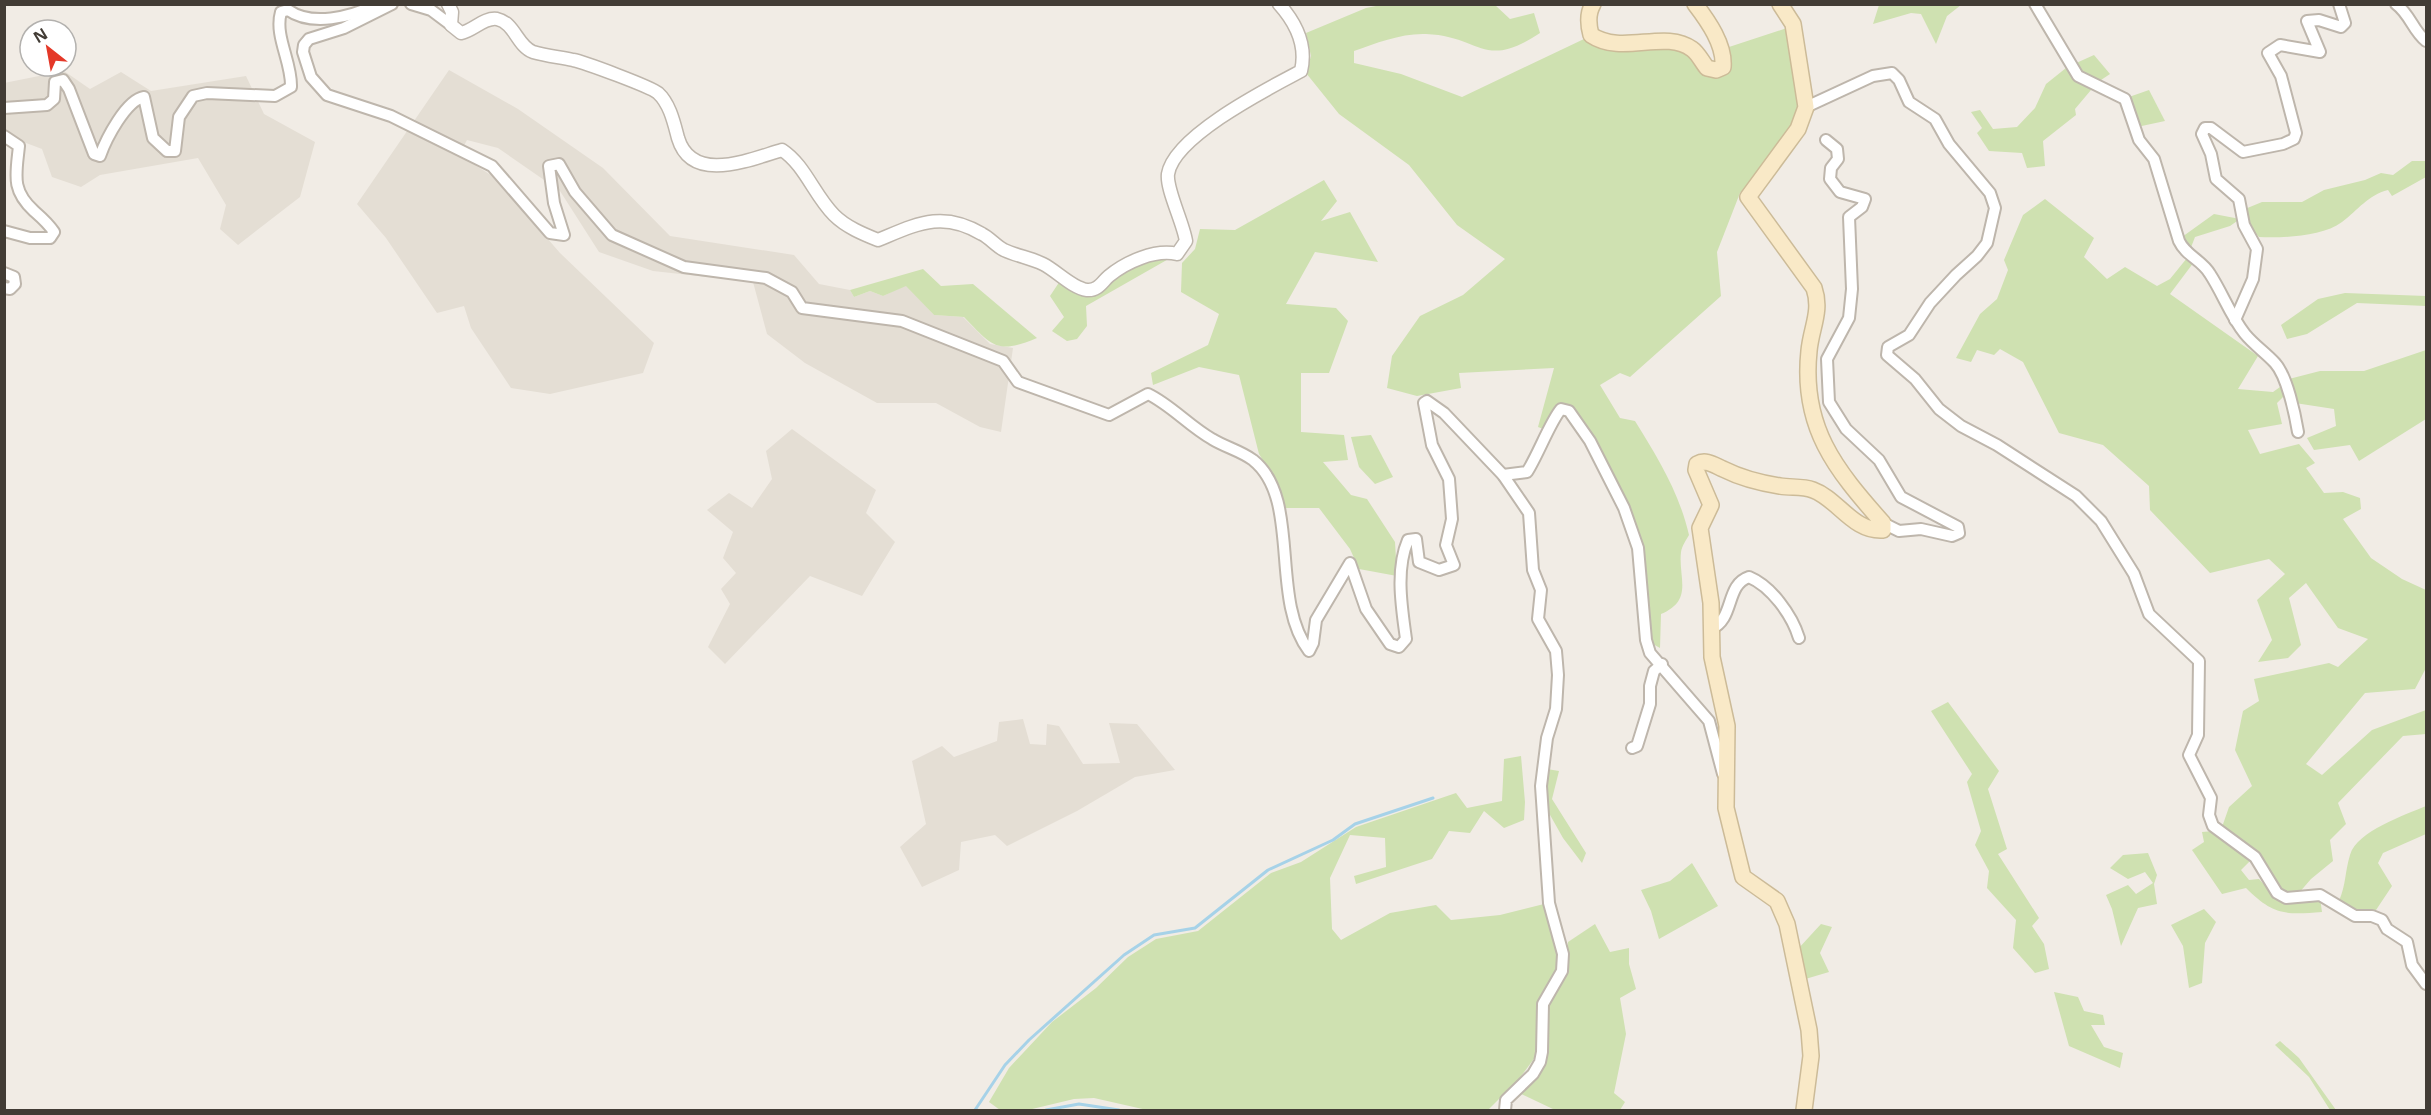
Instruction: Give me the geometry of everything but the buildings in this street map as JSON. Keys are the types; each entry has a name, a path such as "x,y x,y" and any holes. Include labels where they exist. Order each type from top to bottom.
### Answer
{"main road":[{"path":"1593,4 1589,10 1588,24 1591,35 1601,42 1614,45 1683,44 1694,50 1707,68 1716,70 1723,67 1724,58 1718,42 1695,4"},
{"path":"1780,4 1793,24 1806,107 1798,129 1780,156 1756,183 1748,197 1814,288 1819,301 1810,340 1807,371 1808,394 1816,430 1840,473 1883,523 1883,531 1873,531 1814,490 1762,483 1701,462 1696,470 1711,505 1700,528 1711,603 1712,657 1727,726 1726,808 1743,877 1776,901 1787,924 1809,1030 1811,1056 1804,1110"}],"street":[{"path":"4,108 47,105 54,99 56,82 63,80 69,89 94,154 100,156 117,123 134,101 144,97 153,138 167,151 175,151 179,117 194,96 207,93 274,96 291,87 292,74 278,21 281,12 288,10 298,17 330,18 378,4"},
{"path":"392,4 344,28 309,39 304,45 303,52 311,77 327,94 391,116 492,166 550,233 564,235 554,203 549,166 559,164 575,192 612,235 684,267 766,278 792,292 802,308 902,321 1003,360 1018,382 1109,415 1148,394 1159,399 1212,439 1253,460 1273,486 1278,501 1284,572 1290,606 1303,643 1309,651 1313,643 1316,620 1350,563 1366,609 1390,644 1398,647 1406,639 1401,586 1404,548 1408,540 1416,539 1419,562 1439,570 1454,565 1446,545 1452,519 1449,479 1432,445 1424,403 1427,401 1444,413 1503,475 1529,513 1533,570 1541,590 1538,619 1556,651 1558,675 1556,709 1547,738 1541,786 1549,903 1563,954 1562,971 1544,1004 1541,1016 1540,1062 1533,1074 1506,1100 1505,1110"},
{"path":"411,4 431,10 460,33 472,31 481,23 495,18 507,22 529,50 547,57 575,60 658,93 669,110 680,143 691,159 706,165 729,165 782,150 794,158 834,215 856,231 878,240 913,224 936,220 958,222 983,234 1004,250 1043,264 1086,290 1096,289 1109,276 1130,262 1164,251 1177,254 1186,241 1180,212 1171,195 1168,176 1172,161 1227,112 1252,96 1301,71 1304,57 1301,41 1279,4"},
{"path":"448,4 452,12 451,25"},
{"path":"2036,4 2078,75 2125,99 2139,140 2154,159 2184,251 2201,262 2235,320 2251,341 2276,363 2283,375 2298,432"},
{"path":"2235,320 2253,279 2257,249 2244,225 2239,199 2216,179 2211,154 2202,134 2205,128 2211,128 2243,152 2283,144 2294,139 2296,133 2281,76 2268,53 2280,45 2320,52 2307,21 2319,20 2341,27 2345,23 2339,4"},
{"path":"2396,4 2404,10 2415,29 2427,41"},
{"path":"1806,107 1873,76 1892,73 1899,80 1909,102 1935,118 1949,144 1990,193 1995,208 1987,243 1930,303 1909,335 1888,347 1887,355 1892,363 1915,379 1939,409 1961,426 2006,450 2076,496 2101,521 2134,574 2149,614 2199,661 2198,735 2189,755 2211,798 2209,815 2213,826 2255,857 2277,893 2286,898 2320,895 2355,916 2372,916 2382,921 2387,929 2407,942 2412,965 2427,984"},
{"path":"4,136 19,146 17,189 23,200 49,223 54,232 50,238 43,240 4,231"},
{"path":"1826,140 1837,149 1838,159 1832,168 1830,179 1840,192 1865,199 1862,207 1849,217 1852,289 1849,318 1827,359 1830,402 1846,429 1879,460 1901,497 1949,521 1958,527 1959,533 1952,536 1921,529 1899,531 1883,523"},
{"path":"4,273 14,277 15,284 10,289 4,288"},
{"path":"1503,475 1527,472 1552,428 1556,416 1562,409 1569,411 1590,441 1624,508 1638,548 1646,640 1650,653 1662,664 1709,721 1726,790"},
{"path":"1711,629 1723,620 1736,585 1740,580 1749,577 1766,589 1794,620 1799,638"},
{"path":"1632,748 1637,746 1646,720 1654,671 1662,664"}],"shaded area":[{"path":"449,70 518,109 603,168 670,236 794,255 819,284 850,290 854,297 870,291 883,296 906,285 934,315 963,317 990,344 1013,348 1001,432 980,427 936,403 877,403 805,363 767,334 753,282 653,271 599,252 560,191 498,148 467,140 459,155 494,177 560,253 654,343 643,373 550,394 511,388 471,328 464,306 437,313 386,238 357,204"},
{"path":"121,72 151,91 246,76 264,114 315,142 300,197 238,245 220,229 226,205 198,158 100,175 81,187 52,177 42,149 5,135 4,83 29,78 74,78 90,89"},
{"path":"792,429 876,490 866,513 895,542 862,596 810,576 725,664 708,647 730,604 721,589 736,573 723,558 733,532 707,510 729,493 752,508 772,479 766,451"},
{"path":"1023,719 1030,744 1046,745 1047,724 1059,726 1083,764 1120,763 1109,723 1137,724 1175,770 1135,777 1077,811 1007,846 995,835 961,842 959,870 922,887 900,847 926,824 912,761 942,746 954,757 997,741 999,722"}],"green space":[{"path":"1879,4 1961,5 1947,16 1936,44 1921,14 1911,13 1873,24"},
{"path":"1381,5 1495,5 1510,19 1534,13 1540,33 1521,44 1506,49 1493,51 1444,36 1417,34 1398,37 1354,51 1354,63 1401,74 1462,97 1584,39 1599,45 1685,49 1706,69 1730,60 1729,47 1787,28 1799,88 1798,109 1792,126 1763,169 1740,193 1717,252 1721,296 1630,377 1620,373 1600,385 1620,418 1635,421 1652,448 1680,504 1689,535 1681,552 1681,595 1678,602 1661,614 1660,648 1651,643 1643,547 1628,504 1584,423 1571,407 1546,430 1538,427 1554,368 1459,373 1461,388 1417,396 1387,388 1392,356 1420,316 1463,295 1505,259 1457,225 1409,165 1339,114 1306,73 1311,56 1306,33 1366,8"},
{"path":"2094,55 2110,74 2095,84 2080,74 2074,64"},
{"path":"2066,68 2091,90 2075,109 2076,115 2043,141 2045,166 2027,168 2022,153 1989,151 1977,133 1982,128 1971,112 1980,110 1993,129 2017,127 2035,108 2046,84"},
{"path":"2149,90 2165,121 2137,127 2129,97"},
{"path":"2412,161 2426,161 2426,177 2392,196 2388,190 2375,195 2342,222 2324,231 2302,236 2259,237 2248,225 2245,209 2262,202 2302,202 2324,190 2365,180 2381,173 2393,175"},
{"path":"1324,180 1337,201 1321,221 1350,212 1378,262 1315,252 1286,304 1336,308 1348,321 1329,373 1301,373 1301,432 1344,435 1348,460 1323,462 1351,495 1367,499 1395,542 1397,576 1359,569 1350,549 1319,508 1283,508 1274,478 1259,454 1239,375 1199,367 1153,385 1151,373 1208,345 1219,314 1181,292 1182,263 1195,249 1200,229 1235,230"},
{"path":"2045,199 2094,238 2084,257 2107,279 2125,267 2157,286 2170,279 2187,258 2194,262 2170,294 2258,356 2238,389 2273,392 2280,387 2284,396 2277,403 2282,424 2248,430 2260,454 2299,444 2315,463 2306,468 2324,493 2343,492 2360,498 2361,509 2343,519 2371,558 2402,579 2426,590 2426,668 2415,689 2365,693 2306,764 2322,775 2372,730 2426,710 2426,734 2403,736 2338,803 2346,824 2330,840 2333,861 2311,879 2298,894 2286,894 2221,830 2229,807 2252,786 2235,750 2243,711 2259,701 2254,679 2329,663 2338,667 2368,639 2338,628 2306,583 2289,598 2301,645 2288,658 2258,662 2272,640 2257,600 2285,574 2269,559 2210,573 2150,510 2149,486 2103,445 2059,433 2023,362 2000,349 1994,355 1977,350 1971,362 1956,358 1980,314 1997,299 2008,270 2004,260 2023,215"},
{"path":"2214,214 2240,219 2230,226 2195,237 2190,250 2182,237"},
{"path":"1172,257 1086,306 1087,326 1077,339 1067,341 1052,331 1064,317 1050,296 1060,281 1083,294 1135,263"},
{"path":"923,269 941,286 973,284 1037,338 1013,346 996,345 964,317 934,315 906,286 883,296 870,291 854,297 850,290"},
{"path":"2345,293 2426,296 2426,306 2357,303 2307,334 2287,339 2281,325 2318,299"},
{"path":"2426,350 2426,419 2359,461 2350,445 2314,450 2307,438 2336,426 2334,409 2295,403 2289,379 2320,371 2364,371"},
{"path":"1371,435 1393,477 1375,484 1359,467 1351,437"},
{"path":"1948,702 1999,771 1988,789 2007,849 1998,854 2039,918 2032,926 2044,944 2049,969 2035,973 2013,948 2016,920 1987,888 1989,871 1975,845 1981,831 1967,782 1972,774 1931,711"},
{"path":"1521,756 1525,802 1524,820 1504,828 1484,811 1470,833 1449,831 1432,859 1356,884 1354,876 1386,867 1385,838 1350,835 1330,878 1332,929 1341,940 1390,913 1436,905 1451,920 1500,915 1544,904 1556,938 1557,968 1536,1013 1538,1043 1536,1056 1519,1079 1488,1110 1147,1110 1094,1098 1074,1099 1028,1110 1000,1110 989,1102 1009,1068 1052,1022 1096,988 1128,957 1156,939 1198,931 1271,873 1301,862 1356,827 1456,793 1467,808 1502,801 1504,759"},
{"path":"1547,769 1559,771 1552,799 1586,853 1582,863 1563,838 1545,806"},
{"path":"2426,806 2426,834 2383,853 2378,863 2392,886 2374,913 2354,912 2339,901 2354,846 2372,831"},
{"path":"2214,831 2251,860 2241,870 2249,880 2259,879 2271,892 2320,898 2322,912 2280,911 2264,904 2246,888 2222,894 2192,850 2204,842 2202,832"},
{"path":"2148,853 2157,875 2154,884 2157,904 2138,908 2121,946 2112,909 2106,895 2128,885 2136,894 2153,883 2145,872 2128,879 2110,868 2123,855"},
{"path":"1692,863 1718,906 1659,939 1651,911 1641,890 1670,881"},
{"path":"2204,909 2216,922 2205,943 2202,983 2189,988 2183,946 2171,925"},
{"path":"1595,924 1610,952 1629,948 1629,964 1636,989 1620,998 1626,1034 1614,1093 1625,1102 1620,1110 1555,1110 1517,1092 1535,1075 1546,1006 1556,994 1565,973 1568,942"},
{"path":"1821,924 1832,927 1820,953 1829,972 1802,980 1798,949"},
{"path":"2054,992 2078,997 2084,1011 2103,1015 2105,1025 2091,1025 2104,1047 2123,1053 2120,1068 2069,1046"},
{"path":"2280,1041 2299,1058 2336,1110 2330,1110 2309,1077 2275,1045"}],"waterway":[{"path":"975,1110 1005,1065 1029,1040 1124,955 1154,935 1195,928 1268,870 1333,840 1355,824 1433,798"},
{"path":"1046,1110 1079,1104 1119,1110"}]}
